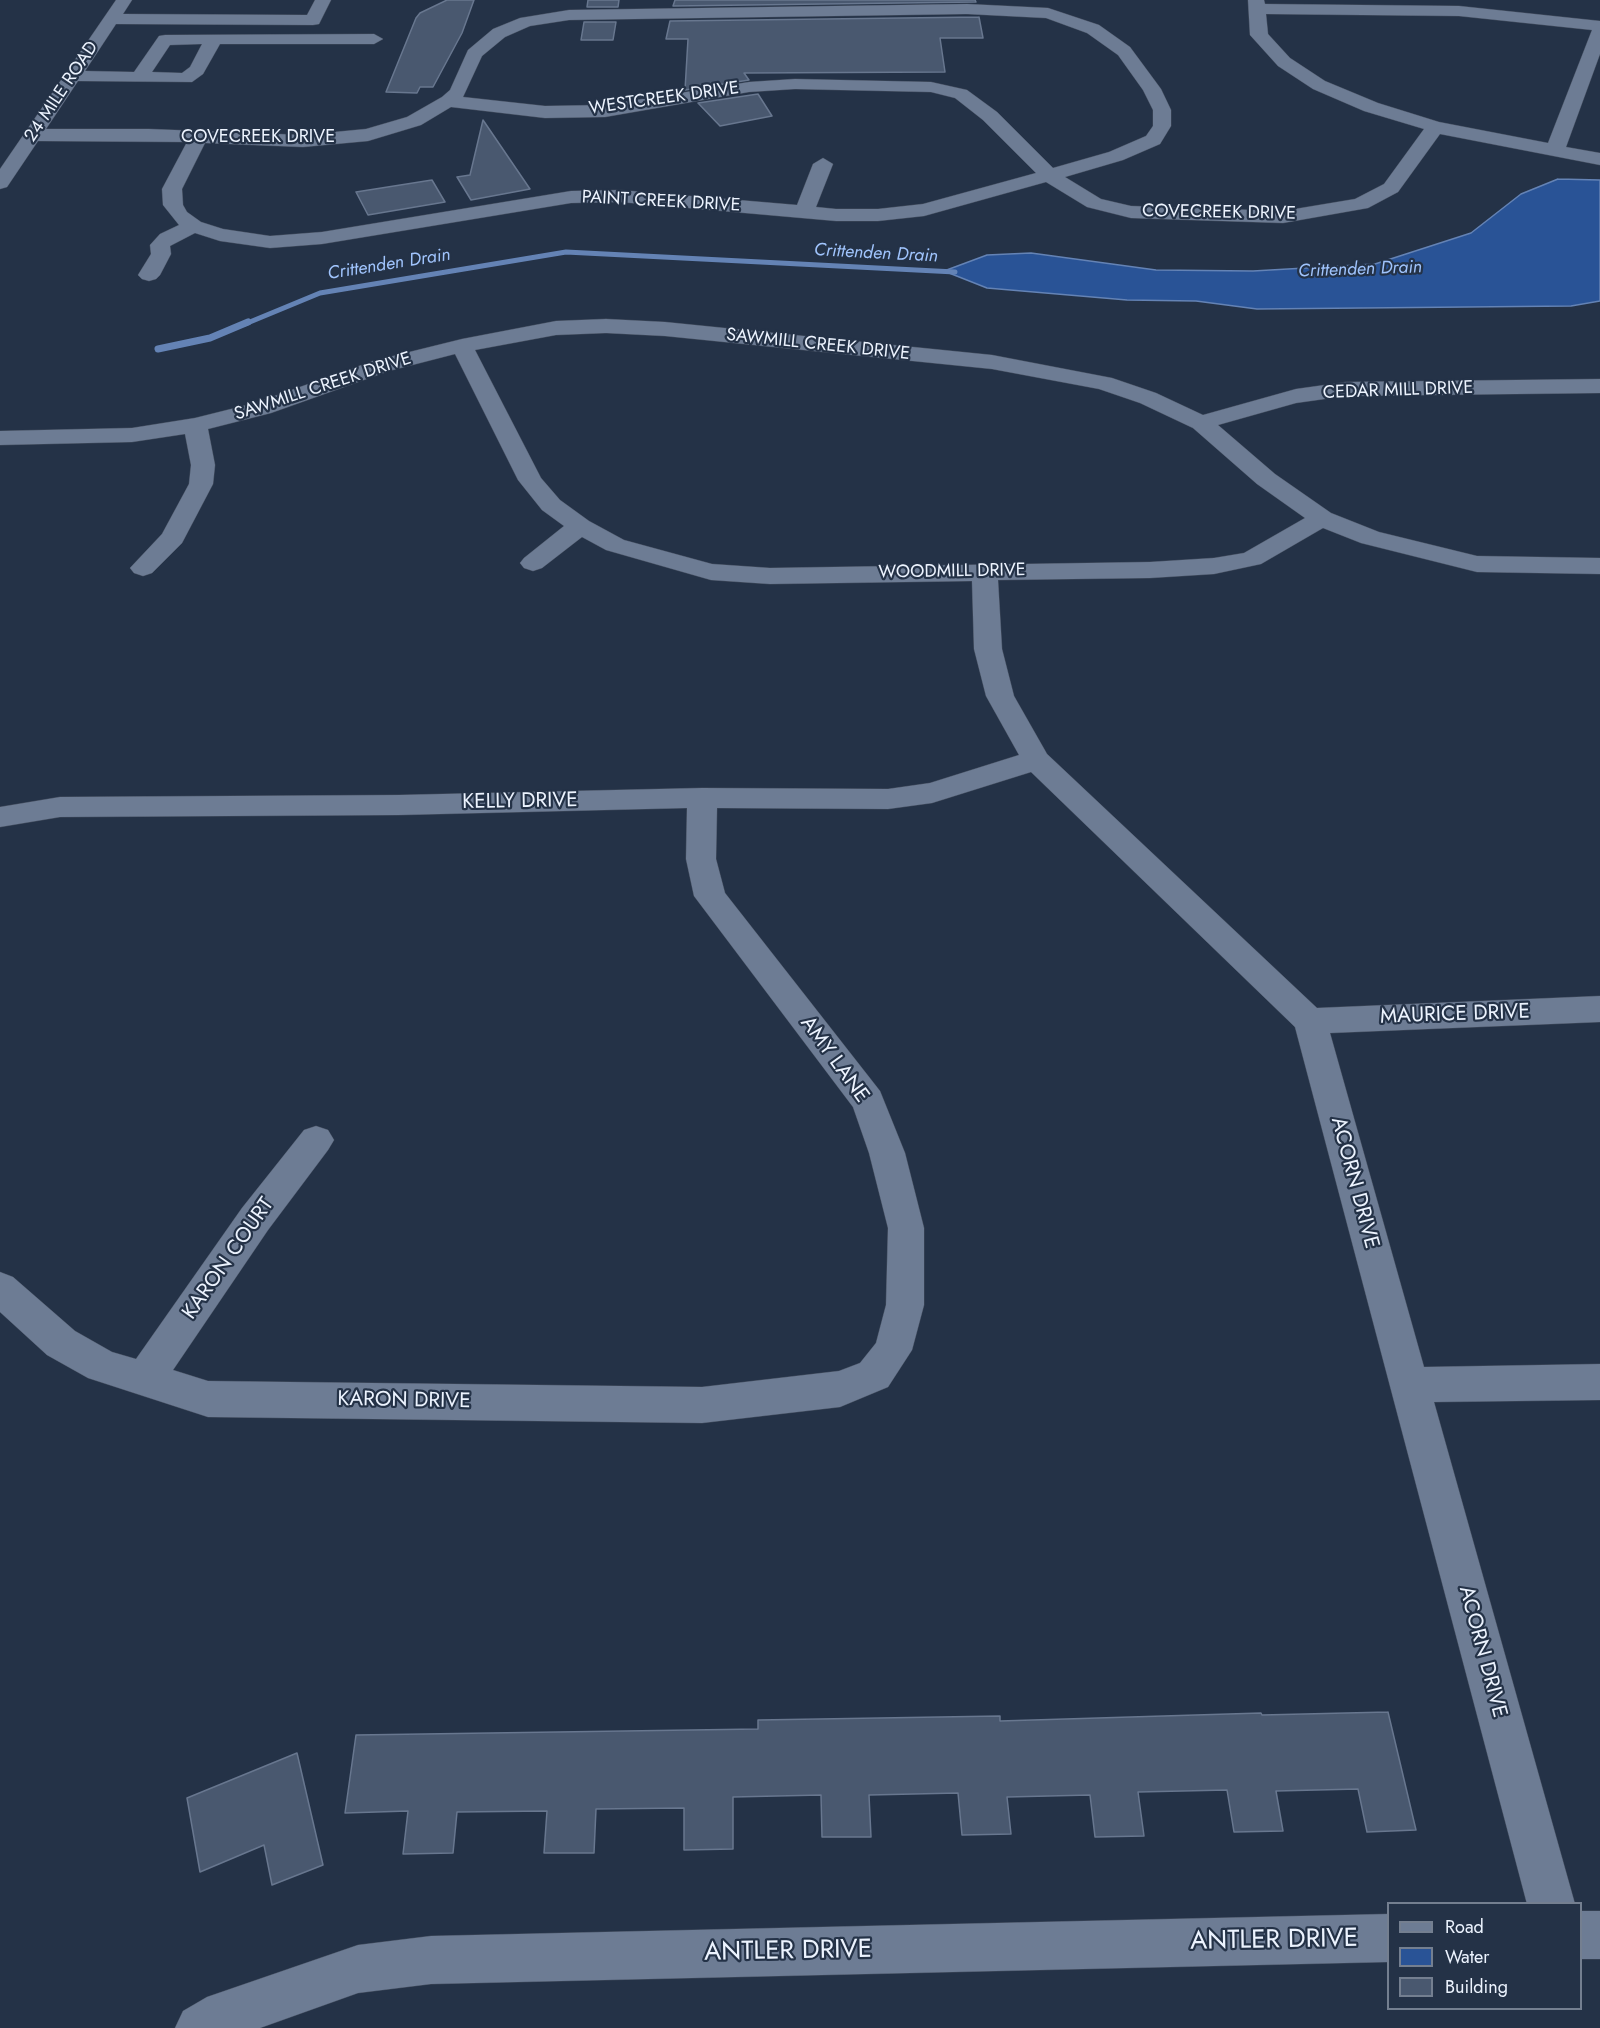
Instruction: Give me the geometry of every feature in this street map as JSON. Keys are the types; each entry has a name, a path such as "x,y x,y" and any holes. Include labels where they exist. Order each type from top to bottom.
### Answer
{"street":[{"name":"24 MILE ROAD","path":"4,173 31,138 124,0"},
{"path":"229,20 242,0"},
{"path":"112,19 313,20 323,0"},
{"path":"1600,26 1459,11 1256,5 1259,35 1284,62 1318,86 1371,107 1435,127 1600,159"},
{"name":"PAINT CREEK DRIVE","path":"194,225 220,235 246,240 296,241 544,200 594,196 857,215 924,210 1116,156 1153,140 1162,126 1162,110 1152,89 1124,51 1093,29 1048,13 967,9 586,13 526,22 499,33 476,50 458,92 448,101"},
{"path":"1555,150 1600,31"},
{"path":"73,76 141,75 186,78 197,69 214,39"},
{"path":"141,75 165,40 374,39"},
{"name":"WESTCREEK DRIVE","path":"448,101 545,112 605,111 749,87 831,84 938,89 961,94 1018,143 1049,175"},
{"name":"COVECREEK DRIVE","path":"31,138 312,141 357,136 405,124 430,113 448,101"},
{"name":"COVECREEK DRIVE","path":"1049,175 1094,202 1131,212 1283,217 1324,212 1361,204 1391,188 1435,127"},
{"path":"194,225 180,216 171,198 173,183 198,138"},
{"path":"804,212 823,164"},
{"path":"149,276 161,254 160,245 167,238 194,225"},
{"name":"SAWMILL CREEK DRIVE","path":"0,438 132,435 195,425 263,408 381,366 462,346 556,328 606,326 992,362 1104,383 1148,398 1201,423 1266,479 1322,518 1403,548 1477,564 1600,566"},
{"name":"WOODMILL DRIVE","path":"462,346 530,480 551,505 580,526 615,545 711,572 770,576 1150,570 1214,566 1252,559 1322,518"},
{"name":"CEDAR MILL DRIVE","path":"1201,423 1296,396 1346,389 1600,386"},
{"path":"143,568 173,537 201,484 204,465 195,425"},
{"path":"533,563 580,526"},
{"path":"985,572 988,649 1000,696 1036,760 1310,1021"},
{"name":"KELLY DRIVE","path":"0,817 60,807 399,805 702,798 888,799 932,793 1036,760"},
{"name":"AMY LANE","path":"702,798 701,859 710,896 868,1101 887,1153 906,1228 905,1305 893,1350 874,1375 840,1389"},
{"name":"MAURICE DRIVE","path":"1310,1021 1600,1009"},
{"name":"ACORN DRIVE","path":"1310,1021 1550,1902"},
{"name":"KARON COURT","path":"145,1379 255,1219 316,1140"},
{"name":"KARON DRIVE","path":"0,1287 61,1343 102,1366 208,1399 702,1405 840,1389"},
{"path":"1409,1385 1600,1382"},
{"path":"1582,1935 1600,1935"},
{"name":"ANTLER DRIVE","path":"200,2028 207,2022 358,1970 431,1960 1387,1938"}],"water":[{"path":"1558,179 1600,180 1600,301 1571,306 1257,309 1196,301 1127,300 987,288 944,271 987,255 1031,253 1156,270 1253,271 1375,264 1471,233 1521,194"}],"building":[{"path":"447,0 474,0 462,33 433,87 420,87 417,93 386,92 416,18 420,13"},
{"path":"588,0 619,0 618,7 587,7"},
{"path":"675,0 975,0 976,2 673,6"},
{"path":"979,17 983,38 940,38 945,72 744,73 749,80 685,90 688,39 666,39 670,21"},
{"path":"584,22 616,22 613,40 581,40"},
{"path":"758,94 772,116 720,126 698,103"},
{"path":"483,120 530,189 471,200 457,177 470,175"},
{"path":"432,180 445,202 368,215 356,192"},
{"path":"1388,1712 1416,1830 1367,1832 1358,1789 1276,1791 1283,1831 1234,1832 1227,1790 1138,1792 1144,1836 1095,1837 1090,1795 1007,1797 1011,1834 962,1835 958,1793 869,1795 871,1837 822,1837 821,1795 733,1797 733,1849 684,1850 684,1808 596,1809 594,1853 544,1853 547,1811 457,1812 453,1853 403,1854 408,1811 345,1813 356,1735 758,1729 758,1720 1000,1716 1000,1721 1261,1713 1262,1715"},
{"path":"297,1753 323,1865 272,1885 264,1845 200,1872 187,1798"}],"waterway":[{"name":"Crittenden Drain","path":"245,324 320,293 566,252 955,272"},
{"name":"Crittenden Drain","path":"158,349 210,338 248,322"}]}
